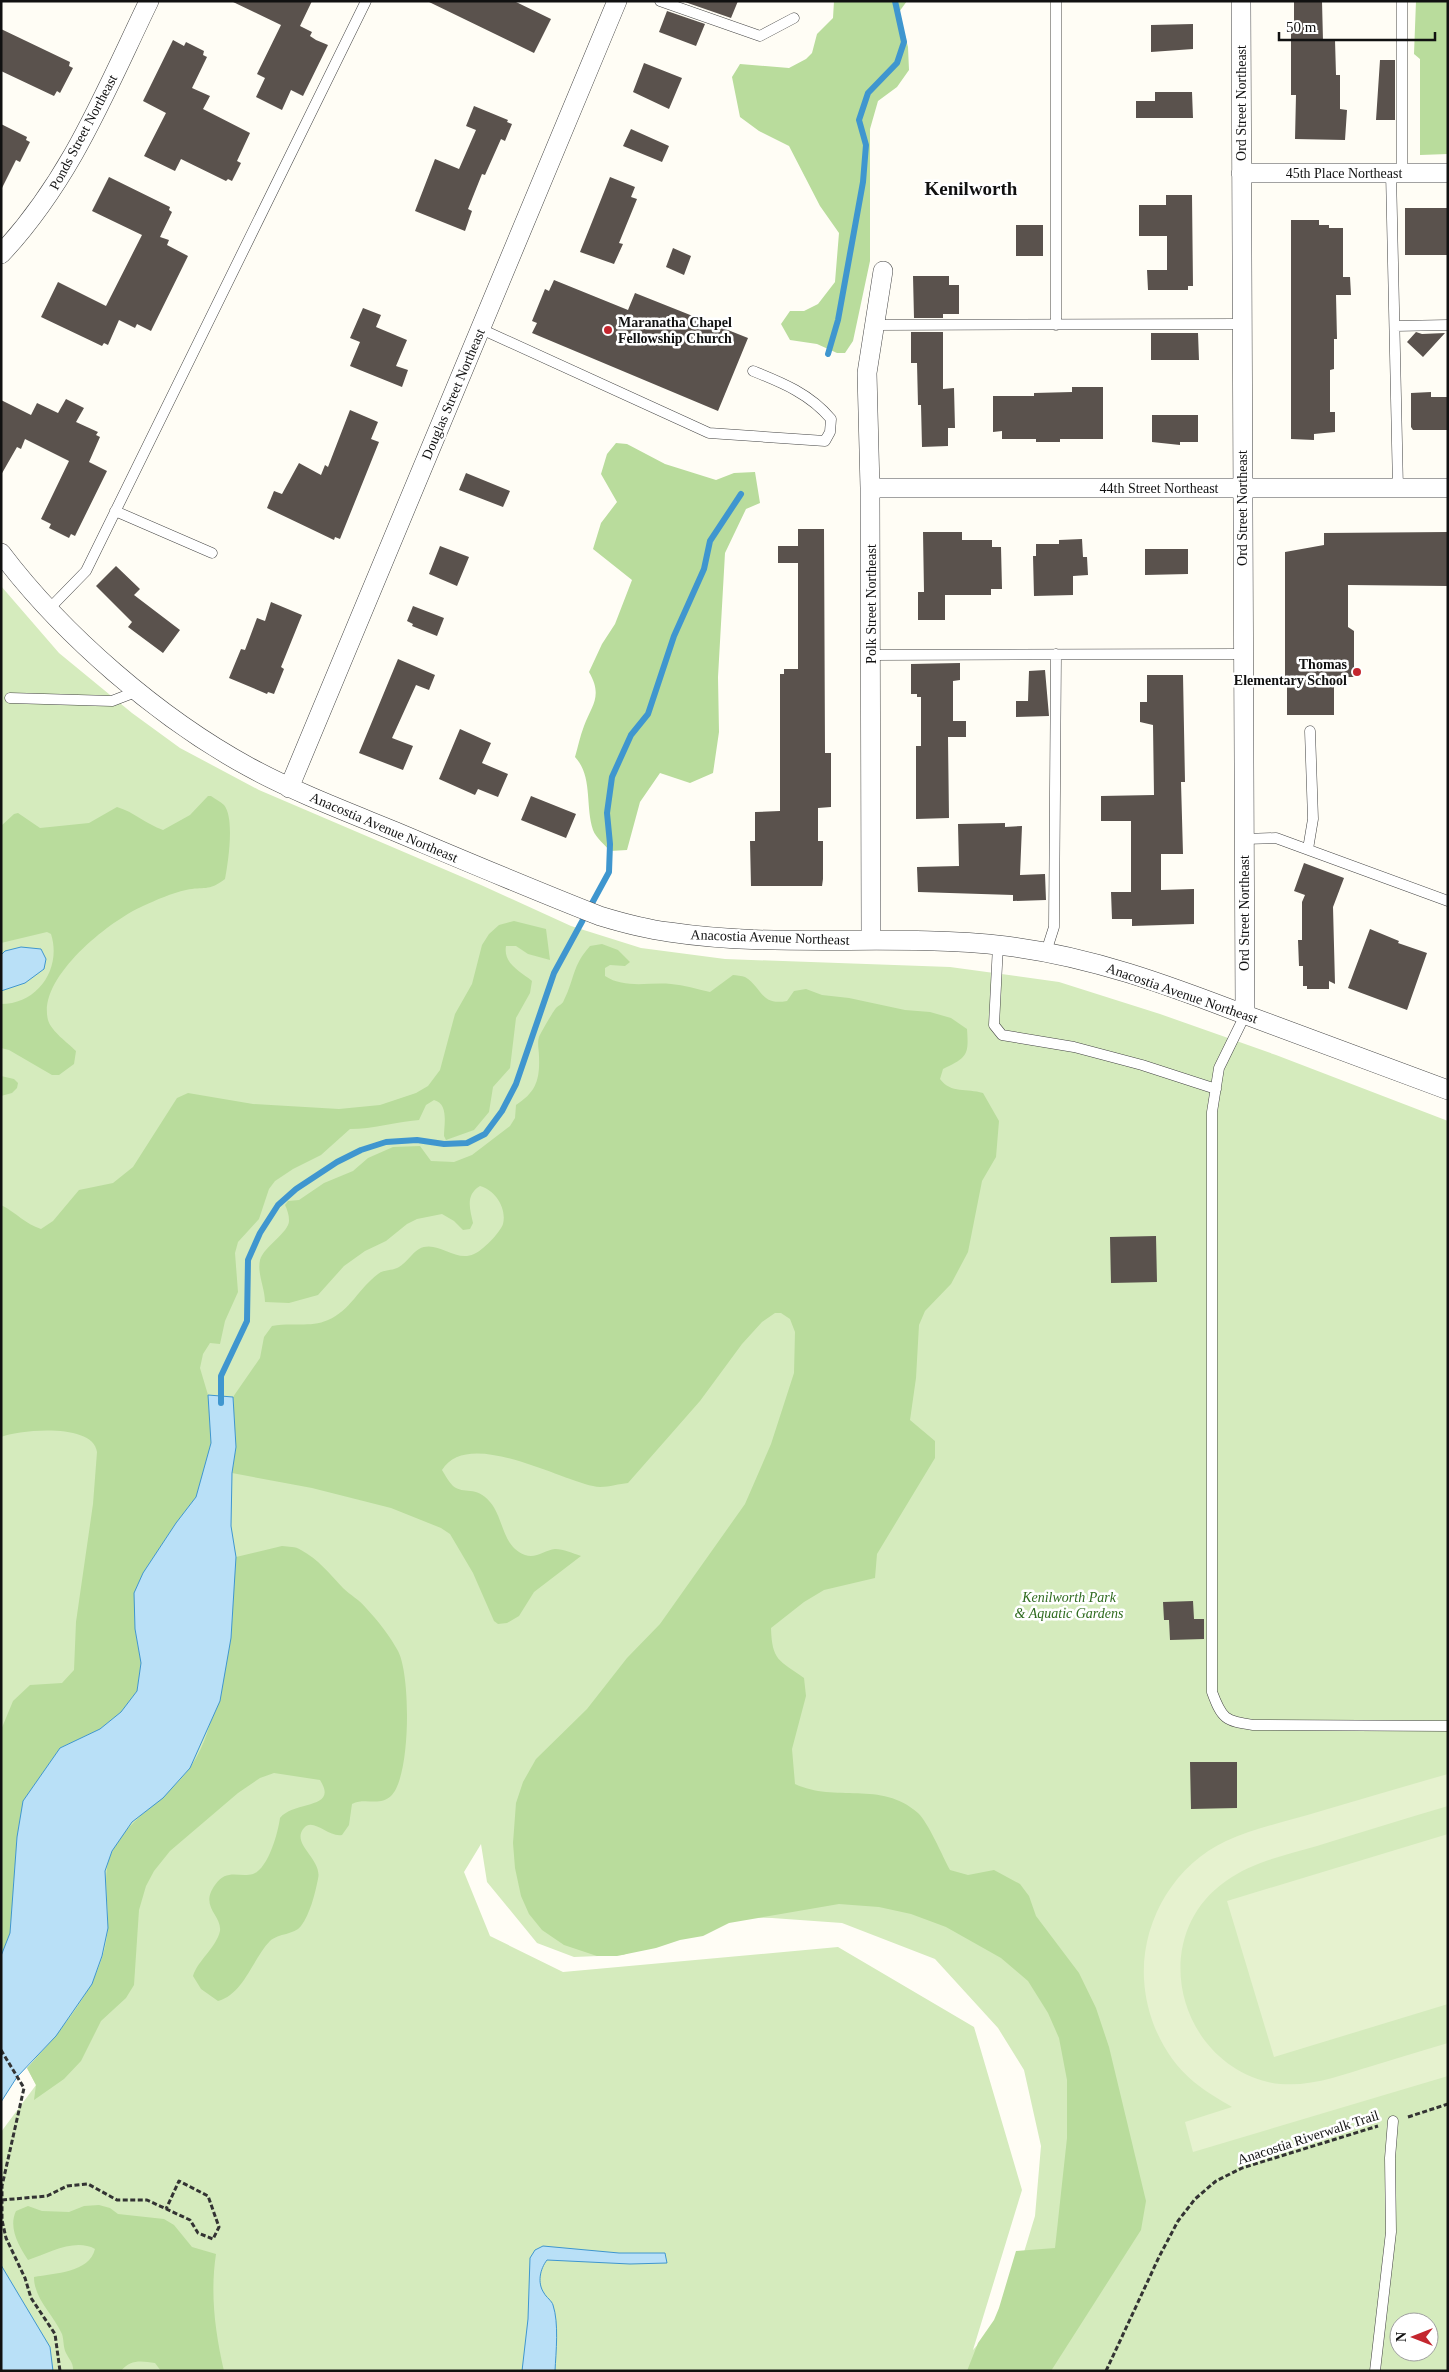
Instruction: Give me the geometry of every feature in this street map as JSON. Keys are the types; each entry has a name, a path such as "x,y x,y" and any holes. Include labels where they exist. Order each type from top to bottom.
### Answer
{"street":[{"name":"Ponds Street Northeast","path":"1,254 41,208 66,170 149,1"},
{"name":"Douglas Street Northeast","path":"289,788 617,1"},
{"name":"Ord Street Northeast","path":"1242,1 1241,173 1245,1015"},
{"name":"45th Place Northeast","path":"1241,173 1448,173"},
{"name":"Polk Street Northeast","path":"870,939 871,655 867,373 883,271"},
{"name":"44th Street Northeast","path":"870,488 1448,488"},
{"name":"Anacostia Avenue Northeast","path":"1,553 49,609 73,633 138,691 215,747 289,788 600,916 652,930 696,936 758,939 932,940 998,945 1046,952 1112,967 1164,983 1448,1090"}],"lane":[{"path":"49,609 86,571 366,1"},
{"path":"660,1 760,36 794,18"},
{"path":"1056,1 1056,325"},
{"path":"1398,488 1395,326 1402,1"},
{"path":"874,325 1242,324"},
{"path":"1395,326 1448,325"},
{"path":"481,329 709,432 825,442 830,432 831,419 823,410 795,388 753,371"},
{"path":"115,511 212,553"},
{"path":"1046,952 1054,927 1056,654"},
{"path":"871,655 1243,654"},
{"path":"10,698 112,701 138,691"},
{"path":"1308,849 1314,819 1310,731"},
{"path":"1244,839 1276,838 1448,901"},
{"path":"998,945 994,1025 1002,1035 1074,1047 1142,1065 1216,1089"},
{"path":"1245,1015 1219,1068 1212,1112 1212,1692 1219,1711 1232,1722 1253,1725 1448,1726"},
{"path":"1375,2371 1391,2232 1390,2158 1393,2121"}],"path":[{"path":"1,2050 24,2088 2,2186 2,2220 6,2238 25,2278 31,2298 55,2334 60,2371"},
{"name":"Anacostia Riverwalk Trail","path":"1106,2371 1159,2257 1178,2221 1195,2199 1216,2181 1242,2168 1448,2104"},
{"path":"2,2200 47,2196 67,2186 88,2184 117,2200 148,2200 166,2209 190,2220 198,2233 213,2239 219,2227 208,2196 179,2181 166,2209"}],"green space":[{"path":"834,1 907,1 899,12 908,47 909,70 897,87 878,101 870,129 870,261 853,341 845,353 837,353 817,344 790,340 781,324 790,311 804,311 818,304 835,282 839,233 820,206 789,146 759,131 740,117 732,77 740,64 789,68 806,59 812,53 817,34 833,18"},
{"path":"1416,1 1448,1 1448,154 1420,155 1420,59 1414,54"},
{"path":"616,443 627,444 665,464 716,480 734,473 755,472 760,503 746,509 725,553 718,677 719,732 713,773 690,783 660,773 640,802 627,850 610,851 594,833 584,773 575,757 596,694 589,672 602,644 615,624 632,580 593,549 601,523 617,502 601,474 607,454"},
{"name":"Kenilworth Park & Aquatic Gardens","path":"1,586 59,653 132,713 180,748 259,790 481,885 571,926 641,948 725,959 950,967 1059,982 1160,1014 1276,1055 1448,1121 1448,2371 1,2371 1,2132 36,2085 27,2068 56,2036 1,1956","holes":["481,1844 487,1882 537,1943 574,1957 623,1955 727,1917 842,1923 935,1959 998,2028 1024,2070 1041,2146 1035,2216 1011,2295 995,2325 973,2350 1022,2190 974,2027 838,1947 563,1972 490,1936 464,1872"]},
{"path":"208,796 224,805 229,820 230,841 225,879 214,886 186,890 170,895 129,913 112,924 79,953 64,969 53,987 48,1004 48,1020 56,1033 76,1051 74,1064 59,1075 52,1075 9,1050 1,1048 1,1004 26,998 36,991 50,971 54,947 51,934 47,932 1,943 1,826 14,814 18,813 40,828 89,823 117,807 163,830 190,815"},
{"path":"514,921 546,929 550,960 528,954 516,946 506,946 507,958 513,966 532,981 530,993 516,1018 510,1068 493,1087 489,1112 474,1130 446,1140 444,1136 444,1110 439,1102 434,1100 426,1105 419,1120 350,1129 321,1155 293,1169 275,1181 269,1189 259,1219 238,1242 235,1253 238,1292 225,1321 220,1344 210,1343 203,1354 200,1368 208,1395 211,1443 206,1464 196,1497 176,1523 143,1573 135,1629 141,1663 137,1691 121,1712 100,1729 60,1748 23,1801 17,1837 10,1933 1,1956 1,1730 13,1701 30,1685 62,1683 74,1670 76,1622 93,1504 97,1452 93,1443 84,1436 71,1432 24,1432 1,1437 1,1205 41,1229 53,1221 79,1190 113,1183 133,1167 177,1098 188,1093 253,1104 339,1109 380,1105 416,1093 428,1086 440,1070 455,1014 472,984 482,945 489,934 499,925"},
{"path":"602,944 618,950 630,962 625,966 610,965 605,968 605,976 629,984 676,985 710,992 733,975 736,975 751,981 767,999 772,1001 787,1001 794,991 806,989 822,995 849,998 905,1010 930,1012 951,1018 967,1029 967,1050 962,1058 943,1069 940,1079 944,1084 954,1089 983,1093 999,1121 996,1157 982,1181 968,1252 951,1284 925,1311 919,1325 916,1378 910,1420 935,1441 935,1458 877,1554 875,1578 824,1590 804,1602 771,1628 775,1654 783,1663 804,1678 806,1696 792,1749 795,1784 826,1792 873,1794 889,1797 904,1803 922,1818 950,1870 968,1875 994,1870 1020,1884 1029,1896 1036,1916 1079,1973 1096,2008 1109,2047 1146,2201 1141,2230 1051,2371 967,2371 978,2343 994,2320 999,2308 1016,2251 1055,2248 1067,2138 1067,2080 1059,2038 1048,2013 1028,1981 1001,1958 946,1927 911,1914 879,1907 839,1904 729,1923 703,1936 680,1940 656,1948 617,1956 597,1956 564,1945 542,1930 529,1914 521,1896 515,1868 513,1843 516,1803 523,1782 536,1759 587,1709 627,1658 660,1624 745,1504 771,1444 794,1373 795,1332 790,1319 781,1313 775,1313 762,1322 742,1344 700,1401 628,1483 597,1487 536,1466 491,1454 471,1454 454,1458 442,1470 457,1489 475,1492 490,1502 508,1539 517,1551 533,1556 558,1549 581,1556 534,1592 519,1616 507,1623 498,1624 494,1621 473,1573 450,1534 441,1528 391,1508 312,1488 232,1473 236,1447 233,1397 260,1358 264,1337 272,1326 314,1324 336,1316 378,1274 399,1267 419,1249 433,1247 460,1256 474,1254 495,1237 503,1224 504,1218 499,1200 490,1191 480,1186 470,1198 473,1223 470,1229 463,1230 454,1221 442,1214 417,1219 407,1224 386,1241 365,1251 344,1266 318,1295 289,1303 265,1302 259,1265 260,1260 266,1250 288,1225 289,1216 285,1205 288,1201 299,1200 324,1183 353,1171 368,1158 393,1147 420,1146 431,1161 454,1162 472,1155 510,1126 515,1118 516,1105 528,1095 537,1079 539,1072 538,1042 540,1035 568,992 577,966 584,953 590,946"},
{"path":"1,1076 14,1079 18,1083 17,1088 12,1093 1,1096"},
{"path":"282,1546 299,1549 318,1562 343,1588 364,1605 384,1629 398,1651 405,1681 407,1725 402,1769 398,1785 391,1796 382,1801 362,1801 352,1804 349,1825 342,1835 332,1834 312,1825 304,1828 301,1840 316,1865 318,1872 312,1904 307,1916 298,1929 270,1941 235,1991 218,2001 201,1989 193,1976 195,1970 215,1943 220,1931 220,1925 210,1905 211,1893 215,1885 224,1877 229,1875 248,1875 258,1871 268,1858 280,1818 287,1812 313,1804 324,1796 320,1780 274,1773 260,1778 238,1793 170,1851 154,1871 146,1886 139,1910 134,1985 126,1998 101,2021 81,2061 64,2079 34,2100 36,2085 27,2068 80,2003 91,1985 105,1947 108,1926 106,1878 112,1852 128,1829 180,1780 202,1747 214,1710 231,1636 236,1557"},
{"path":"1448,1774 1448,1806 1270,1860 1236,1874 1226,1881 1201,1905 1186,1933 1181,1963 1183,1994 1194,2023 1212,2049 1237,2069 1268,2082 1281,2084 1308,2083 1334,2078 1448,2043 1448,2076 1193,2152 1185,2122 1232,2107 1203,2089 1183,2072 1158,2036 1148,2008 1144,1979 1148,1937 1164,1898 1176,1880 1207,1851 1237,1836"},
{"path":"1448,1834 1448,2004 1274,2057 1227,1901"},
{"path":"99,2205 110,2208 118,2214 164,2219 174,2225 192,2247 216,2254 213,2283 214,2312 224,2371 161,2371 155,2363 141,2361 128,2364 121,2371 73,2371 72,2364 65,2351 62,2334 40,2299 34,2277 70,2271 79,2267 92,2257 95,2249 79,2245 71,2246 28,2260 16,2237 13,2224 14,2217 16,2211 28,2206 42,2211 69,2212 84,2206"}],"water":[{"path":"21,947 41,949 46,959 44,969 25,983 1,991 1,955 5,951"},
{"path":"208,1395 233,1397 236,1447 232,1473 231,1526 236,1557 231,1638 220,1701 190,1768 163,1798 132,1822 112,1851 105,1871 108,1928 102,1956 92,1984 56,2036 17,2077 1,2102 1,1956 10,1933 17,1837 23,1801 60,1748 100,1729 121,1712 137,1691 141,1663 135,1629 134,1593 143,1573 176,1523 196,1497 211,1443"},
{"path":"543,2246 619,2253 665,2253 667,2263 630,2264 547,2260 541,2272 540,2281 542,2289 555,2312 557,2338 555,2371 522,2371 528,2319 530,2258 535,2250"},
{"path":"1,2265 50,2347 53,2371 1,2371"}],"building":[{"path":"231,1 312,1 300,26 312,32 310,36 328,45 303,96 291,90 282,110 256,97 265,78 257,74 281,25"},
{"path":"427,1 514,1 551,19 534,53"},
{"path":"682,1 738,1 731,18"},
{"path":"1294,1 1322,1 1323,41 1335,40 1336,75 1340,75 1340,109 1347,110 1345,140 1295,139 1296,95 1291,95 1291,33 1294,32"},
{"path":"667,11 705,24 696,46 659,32"},
{"path":"1193,24 1193,49 1151,52 1151,25"},
{"path":"1,29 70,62 69,66 73,68 60,93 57,91 54,96 1,71"},
{"path":"173,40 184,46 186,42 204,51 203,55 207,57 192,88 210,96 203,109 250,133 237,161 241,163 232,181 228,179 226,181 181,159 175,171 144,156 166,113 143,101"},
{"path":"1380,60 1395,60 1395,120 1376,120"},
{"path":"644,63 682,78 669,109 633,92"},
{"path":"1155,92 1192,92 1193,118 1136,118 1136,101 1155,101"},
{"path":"474,106 508,120 507,122 512,124 505,141 501,139 485,175 482,174 468,209 472,211 465,231 415,211 435,159 459,169 476,130 466,126"},
{"path":"1,124 27,137 26,140 30,142 20,162 16,160 1,190"},
{"path":"631,129 669,146 662,162 623,146"},
{"path":"109,177 170,207 169,210 172,212 160,237 169,240 167,245 188,256 151,331 137,324 135,328 119,320 108,345 104,343 102,346 41,317 58,282 106,306 142,235 92,211"},
{"path":"610,177 635,187 631,197 637,199 619,243 623,244 614,264 580,252"},
{"path":"1166,195 1192,195 1193,286 1188,286 1188,290 1148,290 1147,270 1167,270 1167,236 1139,236 1139,205 1166,205"},
{"path":"1405,208 1448,208 1448,255 1405,255"},
{"path":"1291,220 1319,220 1319,225 1329,225 1329,228 1343,228 1343,277 1350,277 1351,295 1336,295 1337,339 1334,339 1334,369 1330,370 1330,412 1335,412 1335,432 1314,434 1314,440 1291,439"},
{"path":"1016,225 1043,225 1043,256 1016,256"},
{"path":"673,248 691,256 684,275 666,267"},
{"path":"913,276 949,276 949,285 959,285 959,314 943,314 943,318 914,318"},
{"path":"554,280 628,310 635,293 748,338 718,411 532,333 537,323 532,321 545,289 549,291"},
{"path":"363,308 381,315 376,327 407,340 396,366 408,370 402,387 350,366 360,342 350,338"},
{"path":"911,332 943,332 943,389 954,388 955,428 948,428 948,446 922,447 917,363 911,363"},
{"path":"1416,332 1422,334 1445,333 1423,357 1407,342"},
{"path":"1151,333 1198,333 1199,360 1151,360"},
{"path":"1072,387 1103,387 1103,439 1060,439 1060,442 1036,442 1036,439 1002,439 1002,431 993,432 993,396 1034,396 1034,393 1072,392"},
{"path":"1431,392 1431,397 1448,397 1448,430 1413,430 1411,427 1411,393"},
{"path":"66,399 84,408 76,422 98,432 96,435 100,437 89,462 107,471 75,536 71,534 69,538 49,528 51,524 41,519 69,461 25,439 21,449 17,447 1,475 1,400 31,415 37,403 58,413"},
{"path":"350,410 378,422 371,439 379,442 340,539 335,537 334,540 267,508 274,491 282,494 299,463 321,475 325,465 328,467"},
{"path":"1152,415 1198,415 1198,442 1180,442 1180,445 1152,442"},
{"path":"466,473 510,491 503,507 459,490"},
{"path":"798,529 824,529 825,753 831,753 831,807 818,808 818,841 823,841 823,879 822,886 751,886 750,841 755,841 755,812 780,811 780,674 784,674 784,669 798,669 798,563 778,563 778,546 798,546"},
{"path":"923,532 962,532 962,540 992,540 992,547 1001,547 1002,589 991,589 991,595 945,595 945,620 918,620 918,592 924,592"},
{"path":"1448,532 1448,586 1348,585 1348,627 1354,631 1354,677 1337,677 1337,681 1334,681 1334,715 1287,715 1287,681 1285,681 1285,552 1324,545 1324,533"},
{"path":"1082,539 1083,557 1087,557 1088,575 1073,576 1073,595 1034,596 1033,556 1036,556 1036,544 1059,544 1059,540"},
{"path":"440,546 469,557 457,586 429,574"},
{"path":"1145,549 1188,549 1188,574 1145,575"},
{"path":"116,566 140,589 134,595 180,630 163,653 128,627 132,622 96,586"},
{"path":"271,602 302,615 281,667 284,669 274,694 268,692 267,694 229,678 241,649 245,650 257,618 265,621"},
{"path":"413,606 444,618 437,636 412,626 413,624 407,621"},
{"path":"398,659 435,675 429,690 416,685 392,738 413,746 403,770 359,753"},
{"path":"960,663 960,680 953,681 953,721 966,721 966,737 948,737 949,818 916,819 916,746 921,746 921,697 917,697 917,694 911,694 911,664"},
{"path":"1045,670 1049,716 1016,717 1016,701 1028,701 1029,671"},
{"path":"1147,675 1183,675 1185,782 1181,782 1183,854 1161,854 1161,890 1194,889 1194,924 1132,926 1132,919 1112,919 1111,892 1131,892 1131,821 1101,821 1101,796 1154,795 1153,725 1140,722 1140,702 1147,702"},
{"path":"460,729 491,743 482,763 508,774 498,797 478,789 475,795 439,779"},
{"path":"531,796 576,814 566,838 521,820"},
{"path":"1005,823 1005,827 1022,826 1020,875 1045,874 1046,900 1013,901 1013,895 918,892 917,867 959,866 958,824"},
{"path":"1304,863 1344,878 1333,907 1335,984 1329,981 1329,989 1307,989 1307,986 1303,986 1303,966 1299,966 1298,940 1302,940 1302,902 1305,895 1294,891"},
{"path":"1370,929 1399,941 1398,943 1427,953 1407,1010 1348,988"},
{"path":"1156,1236 1157,1282 1111,1283 1110,1237"},
{"path":"1193,1601 1194,1619 1204,1619 1204,1639 1170,1640 1169,1620 1164,1620 1163,1602"},
{"path":"1190,1762 1237,1762 1237,1808 1191,1809"}],"waterway":[{"path":"828,354 838,320 863,182 866,145 859,120 868,93 897,63 904,42 895,1"},
{"path":"221,1403 221,1376 247,1321 248,1260 260,1233 278,1205 296,1189 337,1162 361,1150 386,1142 417,1140 444,1144 467,1143 485,1134 502,1111 516,1084 554,973 609,872 610,844 607,813 612,777 631,735 648,714 674,636 704,569 710,541 741,494"}],"place":[{"name":"Maranatha Chapel Fellowship Church","path":"608,330"},
{"name":"Thomas Elementary School","path":"1357,672"}],"district":[{"name":"Kenilworth","path":"971,188"}]}
